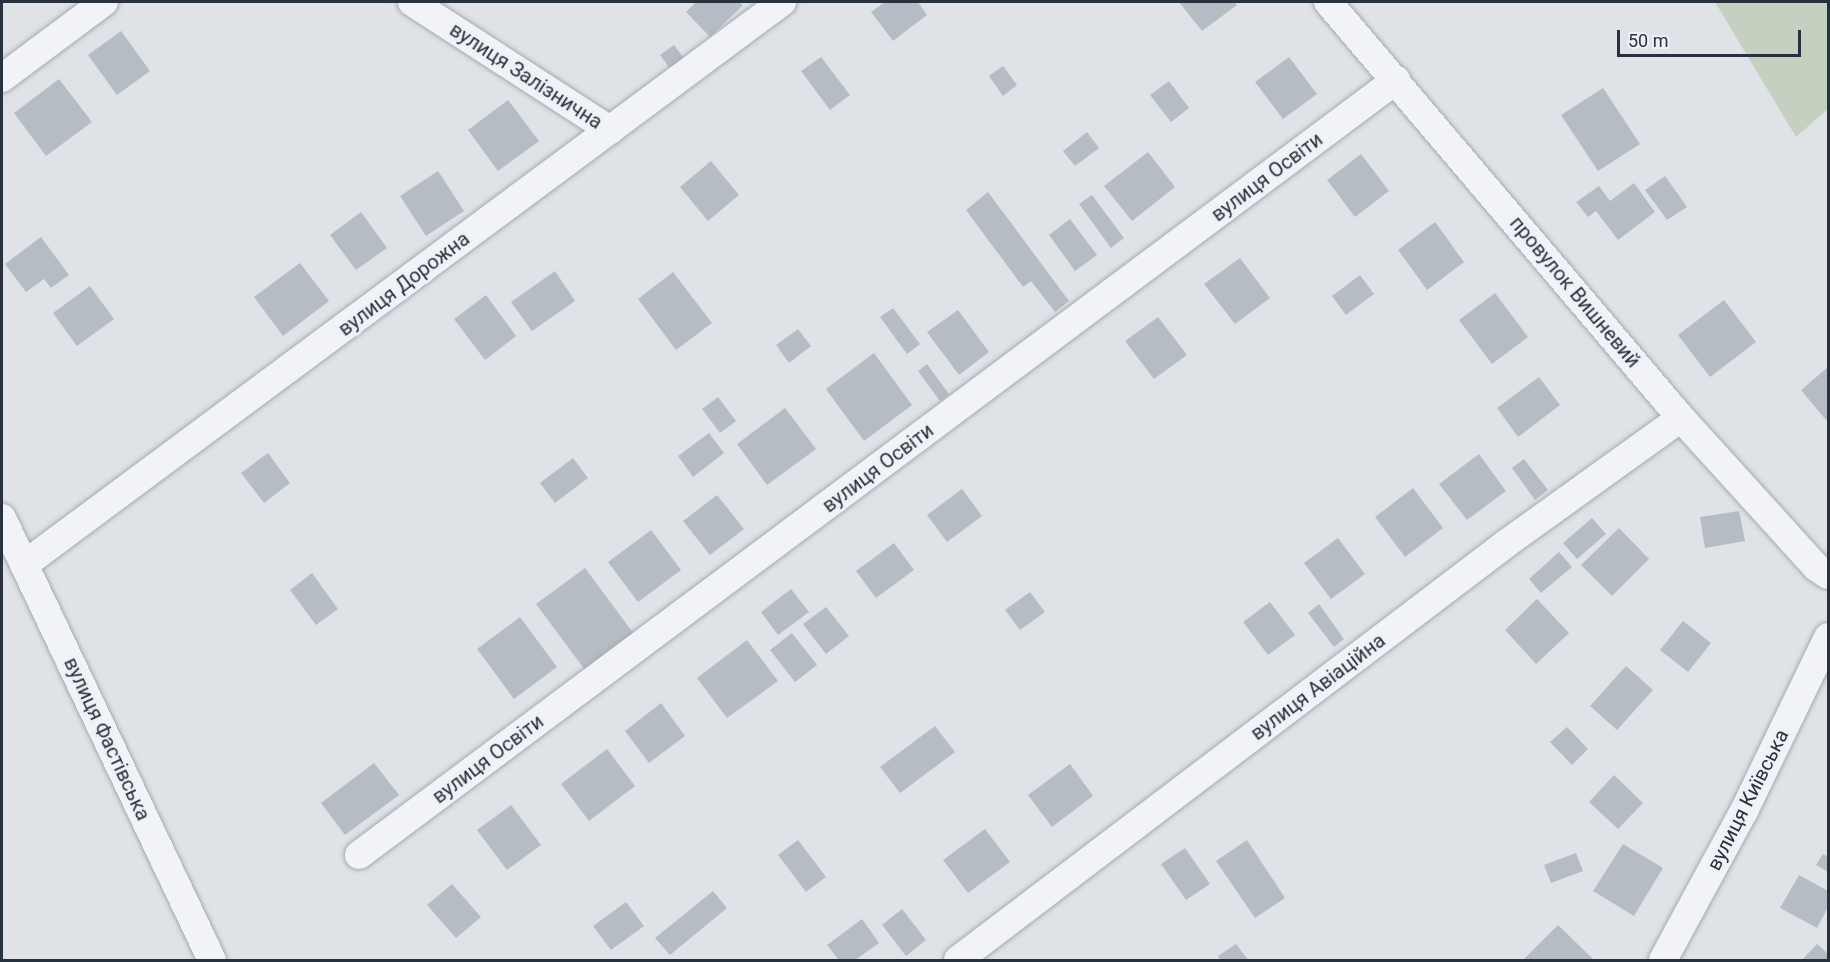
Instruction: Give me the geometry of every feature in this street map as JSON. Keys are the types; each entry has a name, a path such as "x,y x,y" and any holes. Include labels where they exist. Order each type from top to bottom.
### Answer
{"street":[{"path":"2,78 104,2"},
{"name":"вулиця Залізнична","path":"412,2 610,130"},
{"name":"вулиця Дорожна","path":"24,564 782,2"},
{"name":"провулок Вишневий","path":"1328,2 1681,418 1816,567 1828,575"},
{"name":"вулиця Освіти","path":"359,855 1396,80"},
{"name":"вулиця Авіаційна","path":"958,960 1507,543 1681,418"},
{"name":"вулиця Фастівська","path":"2,518 212,960"},
{"name":"вулиця Київська","path":"1663,960 1744,811 1828,637"}],"green space":[{"path":"1715,2 1828,2 1828,109 1796,137"}],"building":[{"path":"696,2 739,2 743,5 710,37 686,12"},
{"path":"885,2 918,2 927,15 893,41 871,12"},
{"path":"1179,2 1235,2 1237,5 1202,31"},
{"path":"121,31 150,71 117,95 88,55"},
{"path":"674,45 688,64 674,74 660,55"},
{"path":"821,57 850,95 830,110 801,71"},
{"path":"1289,57 1317,94 1283,119 1255,82"},
{"path":"1003,66 1017,85 1003,96 989,76"},
{"path":"59,79 92,122 46,156 14,113"},
{"path":"1169,81 1189,108 1171,122 1150,95"},
{"path":"1603,88 1640,144 1598,171 1561,115"},
{"path":"508,100 539,141 498,171 468,130"},
{"path":"1087,132 1099,148 1075,166 1063,151"},
{"path":"1148,152 1175,187 1132,221 1104,186"},
{"path":"1361,154 1389,191 1355,217 1327,180"},
{"path":"711,161 739,195 708,221 680,187"},
{"path":"438,171 464,211 426,236 400,196"},
{"path":"1665,176 1687,207 1667,220 1645,190"},
{"path":"1634,183 1655,212 1618,240 1596,211 1588,217 1576,202 1599,186 1610,201"},
{"path":"988,192 1069,301 1055,312 1031,281 1023,287 966,210"},
{"path":"1092,195 1124,238 1111,248 1079,204"},
{"path":"361,212 387,248 356,270 330,235"},
{"path":"1070,219 1097,255 1075,271 1049,235"},
{"path":"1435,222 1464,262 1427,290 1398,250"},
{"path":"41,237 69,275 51,288 44,279 26,292 5,264"},
{"path":"1240,258 1270,298 1235,324 1204,284"},
{"path":"300,263 329,301 283,336 254,297"},
{"path":"555,271 575,301 532,331 511,302"},
{"path":"673,272 712,323 676,350 638,299"},
{"path":"1360,275 1374,294 1346,315 1332,296"},
{"path":"90,286 114,319 77,346 53,313"},
{"path":"1495,293 1528,337 1492,364 1459,320"},
{"path":"486,295 516,336 485,360 454,319"},
{"path":"1724,300 1756,342 1710,377 1678,335"},
{"path":"893,308 920,344 907,354 880,317"},
{"path":"958,310 989,352 959,375 927,332"},
{"path":"1158,317 1187,355 1154,379 1125,341"},
{"path":"798,329 811,346 789,363 776,345"},
{"path":"874,353 912,405 864,441 826,389"},
{"path":"927,364 949,394 940,401 918,371"},
{"path":"1828,367 1828,418 1826,420 1801,390"},
{"path":"1539,377 1560,405 1518,437 1497,408"},
{"path":"718,397 736,421 720,433 702,409"},
{"path":"785,408 816,449 767,485 737,444"},
{"path":"709,433 724,453 693,477 678,456"},
{"path":"268,453 290,483 264,503 241,473"},
{"path":"1479,454 1506,491 1467,520 1439,484"},
{"path":"573,458 588,478 555,503 540,483"},
{"path":"1524,459 1548,490 1535,500 1512,468"},
{"path":"1413,488 1443,528 1405,557 1375,517"},
{"path":"962,489 982,516 947,542 927,515"},
{"path":"717,495 744,529 710,555 683,521"},
{"path":"1739,511 1745,541 1705,548 1700,517"},
{"path":"1592,518 1606,534 1577,559 1563,543"},
{"path":"1619,528 1649,559 1612,596 1581,565"},
{"path":"651,530 681,570 638,602 608,562"},
{"path":"1338,538 1365,574 1331,599 1304,563"},
{"path":"894,543 914,570 876,598 856,571"},
{"path":"1559,552 1572,567 1541,593 1529,579"},
{"path":"585,568 634,634 585,670 536,604"},
{"path":"312,573 338,609 316,625 290,590"},
{"path":"791,589 809,612 778,635 761,612"},
{"path":"1030,592 1045,612 1020,630 1005,610"},
{"path":"1537,599 1569,633 1536,664 1505,630"},
{"path":"1270,602 1295,635 1268,655 1243,622"},
{"path":"1319,604 1344,639 1334,647 1308,613"},
{"path":"826,607 849,636 826,654 803,624"},
{"path":"520,617 557,667 514,699 477,649"},
{"path":"1683,621 1711,643 1688,672 1660,650"},
{"path":"792,633 817,665 795,682 770,650"},
{"path":"747,640 778,681 727,718 697,678"},
{"path":"1626,666 1653,690 1617,730 1590,706"},
{"path":"661,703 685,736 649,763 625,731"},
{"path":"935,726 955,752 900,793 880,767"},
{"path":"1567,727 1588,749 1572,765 1550,742"},
{"path":"607,749 635,786 589,821 561,784"},
{"path":"374,763 399,795 345,835 321,803"},
{"path":"1070,764 1093,796 1052,827 1028,795"},
{"path":"1614,775 1643,803 1618,829 1589,802"},
{"path":"511,805 541,845 507,870 477,830"},
{"path":"985,829 1010,862 968,893 943,860"},
{"path":"798,840 826,877 806,892 778,855"},
{"path":"1247,840 1285,898 1255,918 1216,861"},
{"path":"1623,844 1663,868 1634,916 1593,891"},
{"path":"1185,848 1210,884 1186,900 1161,864"},
{"path":"1576,853 1583,871 1551,883 1544,865"},
{"path":"1823,854 1828,857 1828,872 1816,865"},
{"path":"1799,875 1828,891 1828,907 1817,928 1780,908"},
{"path":"452,884 481,917 456,938 427,905"},
{"path":"713,891 727,908 670,955 655,938"},
{"path":"626,902 644,926 611,950 593,926"},
{"path":"902,909 926,940 906,956 882,925"},
{"path":"862,919 879,943 855,960 839,960 827,945"},
{"path":"1558,925 1594,960 1523,960"},
{"path":"1236,944 1248,960 1220,960 1218,956"},
{"path":"1817,944 1828,954 1828,960 1802,960"}]}
